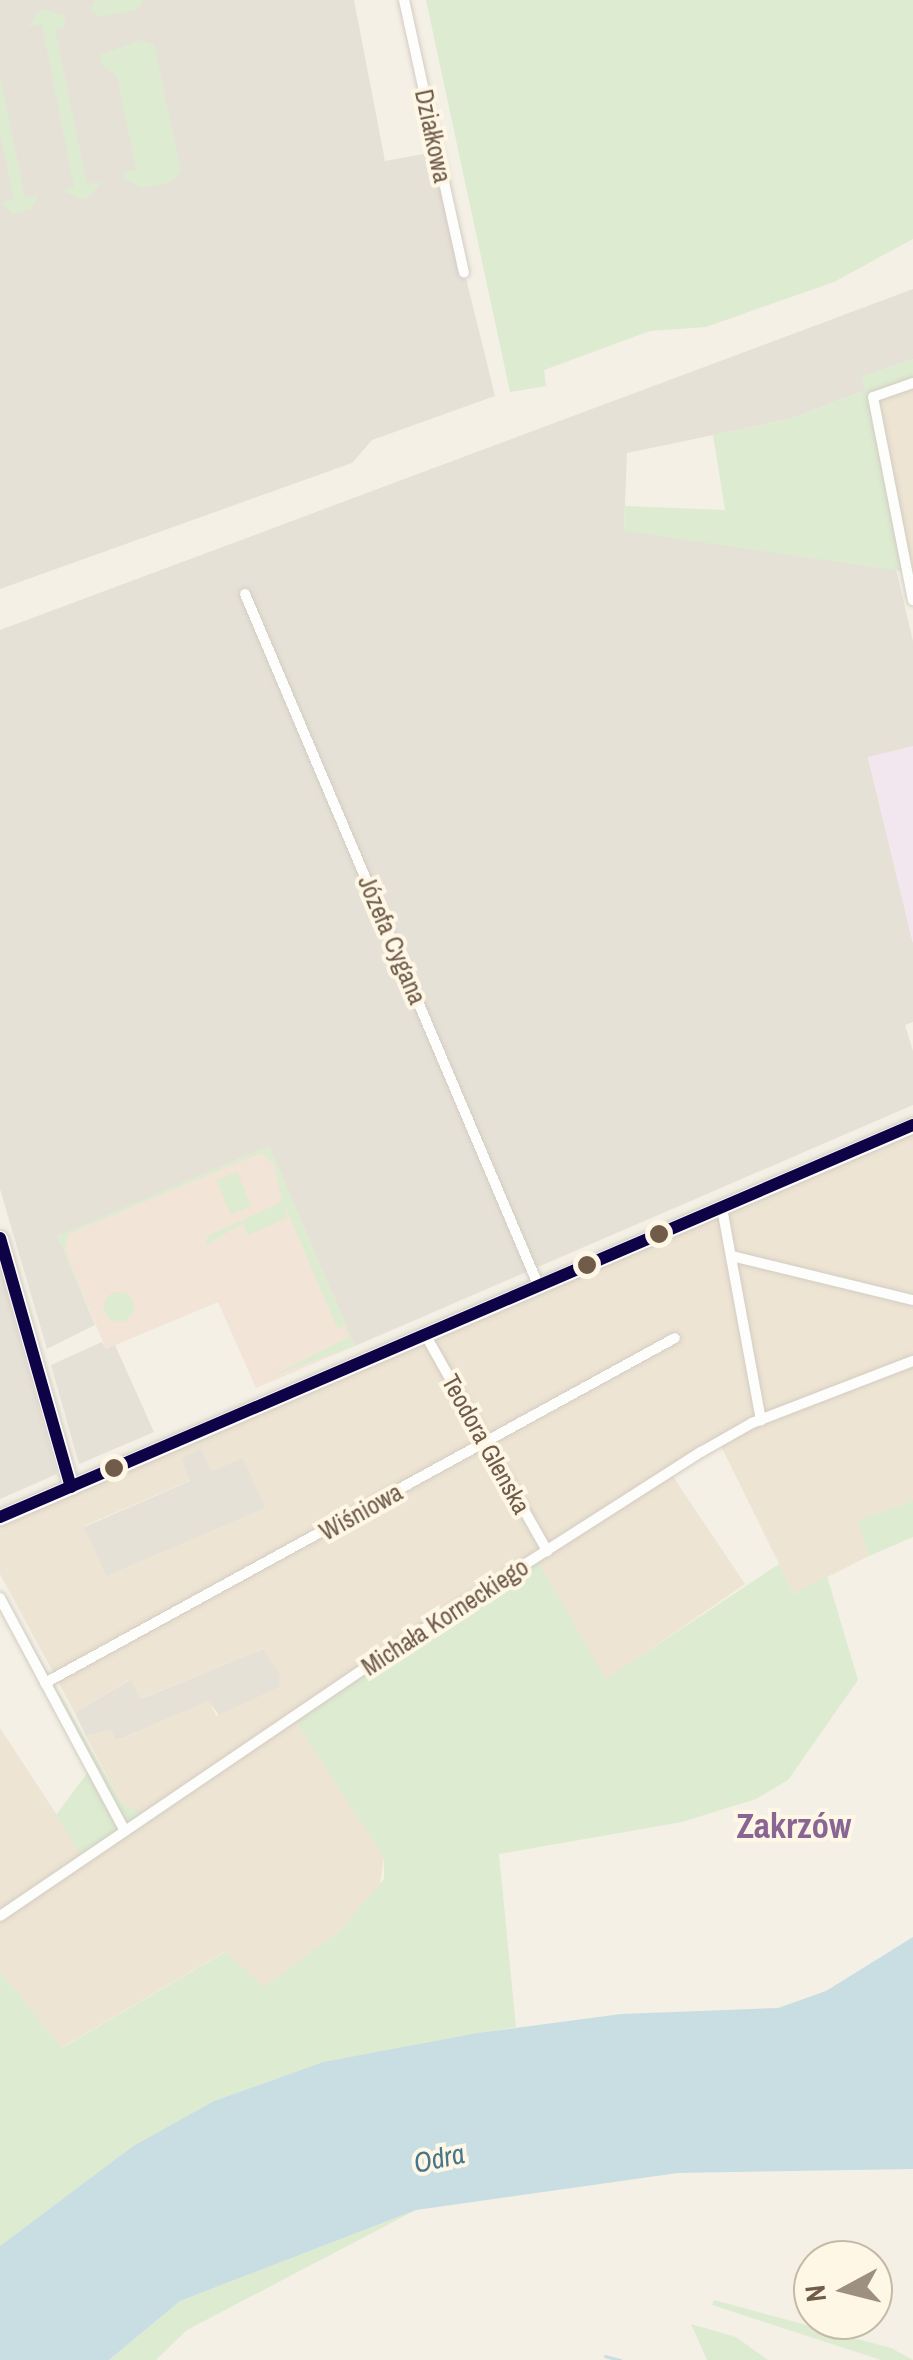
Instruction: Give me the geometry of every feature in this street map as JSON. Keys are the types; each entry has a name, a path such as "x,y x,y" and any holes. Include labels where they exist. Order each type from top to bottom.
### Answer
{"main road":[{"path":"0,1517 913,1125"},
{"path":"0,1238 71,1487"}],"street":[{"name":"Działkowa","path":"404,0 464,272"},
{"path":"913,383 873,397 908,535 913,600"},
{"name":"Józefa Cygana","path":"245,594 539,1288"},
{"path":"722,1208 761,1420"},
{"path":"732,1256 913,1300"},
{"name":"Teodora Glenska","path":"426,1336 547,1551"},
{"name":"Wiśniowa","path":"46,1683 675,1338"},
{"name":"Michała Korneckiego","path":"0,1916 547,1551 761,1420 913,1361"},
{"path":"0,1598 125,1831"}],"shaded area":[{"path":"0,0 354,0 385,161 435,152 495,396 372,440 352,463 0,589"},
{"path":"913,289 913,359 862,377 866,390 790,419 627,453 624,530 896,569 913,641 913,746 868,758 913,943 913,1022 905,1025 913,1051 913,1105 355,1346 269,1146 58,1236 95,1325 47,1349 0,1189 0,630"},
{"path":"913,381 913,600 873,397"},
{"path":"913,746 913,943 868,757"},
{"path":"913,1125 913,1501 859,1520 869,1556 794,1594 719,1442 670,1472 745,1584 606,1680 535,1558 294,1718 384,1857 380,1884 338,1932 264,1988 224,1952 61,2048 0,1971 0,1728 85,1858 122,1804 86,1736 111,1730 117,1741 209,1700 216,1716 278,1686 263,1649 140,1699 129,1680 75,1713 0,1574 0,1527","holes":["181,1458 264,1507 106,1575 84,1526 191,1480"]},
{"path":"269,1146 355,1346 256,1388 218,1302 106,1349 58,1236"},
{"path":"0,1269 57,1474 0,1499"},
{"path":"102,1342 106,1349 115,1345 154,1432 79,1464 51,1365"},
{"path":"201,1449 211,1471 243,1458 265,1508 106,1576 84,1527 190,1481 181,1458"},
{"path":"263,1649 280,1675 279,1687 219,1715 208,1701 116,1741 111,1730 86,1736 75,1713 130,1680 141,1699"}],"green space":[{"path":"95,0 143,2 137,10 98,17 91,9"},
{"path":"426,0 913,0 913,239 834,282 706,327 650,331 544,370 546,386 510,392"},
{"path":"41,9 66,16 63,28 55,29 87,184 102,182 86,200 62,191 74,187 42,24 28,26"},
{"path":"141,40 154,45 181,171 171,182 142,188 125,179 123,173 136,169 117,76 102,65 100,55"},
{"path":"0,76 25,197 39,195 31,209 12,214 1,202 14,199 0,133"},
{"path":"913,359 913,381 873,398 908,572 624,531 625,506 725,510 713,435 790,419 866,390 861,377"},
{"path":"269,1146 355,1346 272,1376 349,1337 344,1325 338,1329 335,1323 285,1206 287,1218 248,1235 243,1223 205,1246 208,1236 282,1202 274,1164 261,1153 68,1234 65,1250 96,1328 57,1236"},
{"path":"237,1172 251,1206 230,1215 217,1180"},
{"path":"119,1292 130,1296 134,1307 130,1318 119,1322 108,1318 104,1307 108,1296"},
{"path":"913,1501 913,1537 869,1556 858,1520"},
{"path":"536,1558 606,1679 779,1564 794,1594 827,1576 858,1680 788,1780 756,1799 682,1822 499,1854 516,2027 323,2062 214,2101 133,2146 0,2246 0,1971 62,2048 225,1952 264,1987 338,1932 384,1879 384,1858 293,1717"},
{"path":"0,1588 122,1804 149,1815 84,1859 56,1815 91,1768"},
{"path":"416,2210 187,2330 156,2360 109,2360 180,2301"},
{"path":"714,2300 793,2321 793,2331 712,2305"},
{"path":"691,2324 736,2337 768,2360 707,2360"},
{"path":"820,2340 862,2340 891,2348 913,2360 881,2360"}],"water":[{"name":"Odra","path":"913,1937 913,2169 678,2173 416,2210 180,2301 109,2360 0,2360 0,2246 133,2146 214,2101 323,2062 478,2033 621,2014 778,2008 826,1991"}],"waterway":[{"path":"605,2356 620,2360"}],"transit line":[{"path":"0,1517 913,1125"},
{"path":"0,1238 71,1487"}],"district":[{"name":"Zakrzów","path":"794,1826"}]}
